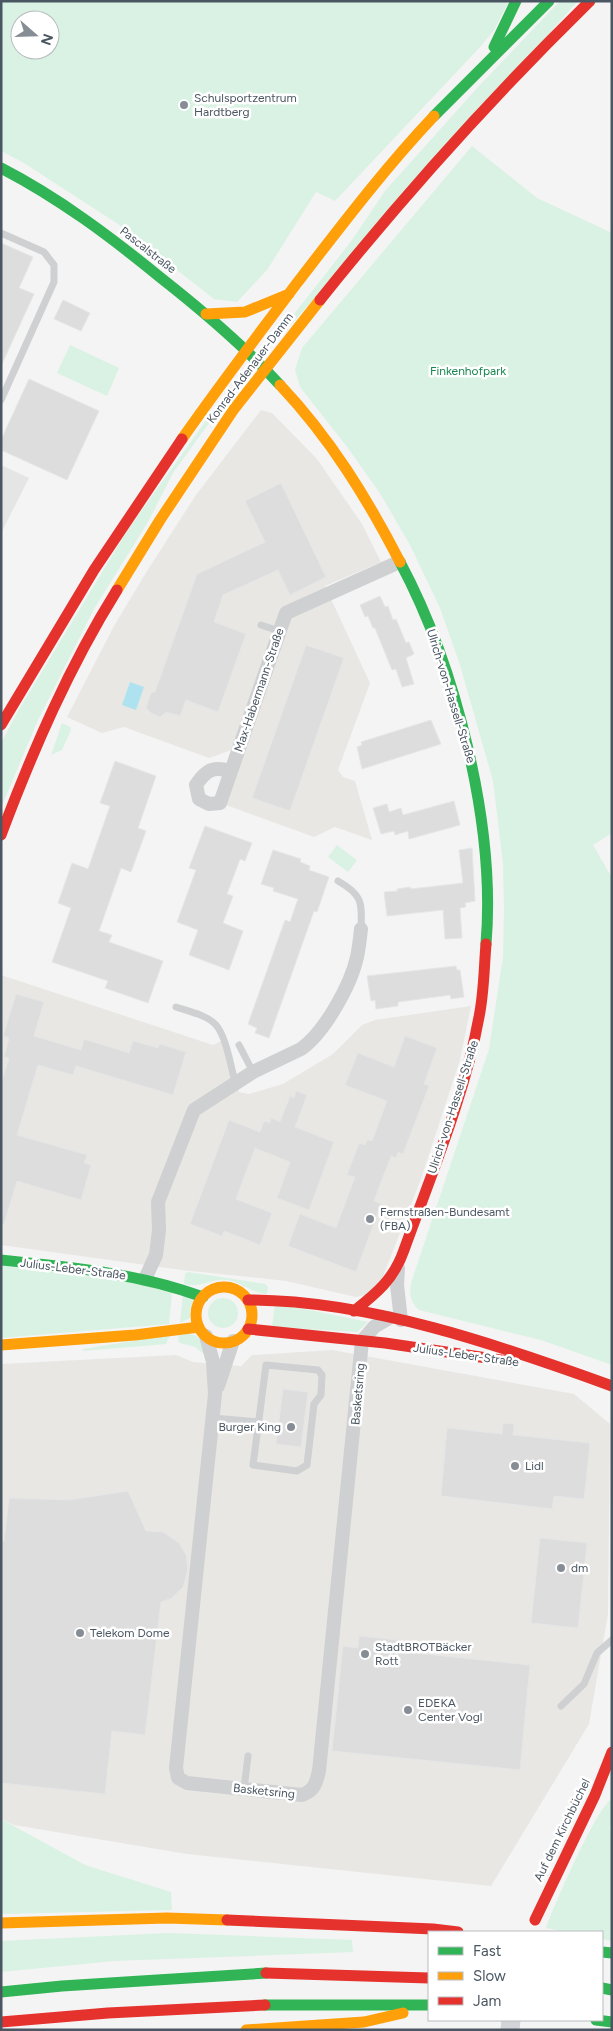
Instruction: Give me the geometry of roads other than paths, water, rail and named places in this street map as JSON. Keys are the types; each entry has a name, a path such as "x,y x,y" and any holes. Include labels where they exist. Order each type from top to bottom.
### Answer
{"main road":[{"path":"483,66 508,21 516,1"},
{"name":"Konrad-Adenauer-Damm","path":"1,725 70,608 158,473 245,351 363,199 413,139 549,1"},
{"name":"Konrad-Adenauer-Damm","path":"1,835 23,776 54,703 99,619 234,409 355,257 414,189 521,69 590,1"},
{"name":"Pascalstraße","path":"1,168 33,183 94,225 206,314 264,370"},
{"path":"206,314 245,312 289,294"},
{"name":"Ulrich-von-Hassell-Straße","path":"264,370 333,449 371,508 423,610 440,654 469,747 478,788 486,866 486,958 482,1000 466,1072 398,1268 379,1291 354,1311"},
{"name":"Julius-Leber-Straße","path":"1,1260 145,1279 180,1288 203,1297 209,1291 226,1287 242,1293 248,1300 305,1302 395,1319 483,1342 570,1370 612,1386"},
{"path":"203,1297 197,1312 203,1332 215,1341 224,1343 242,1337 248,1330 252,1314 248,1300"},
{"name":"Julius-Leber-Straße","path":"248,1330 362,1341 570,1370"},
{"path":"1,1345 203,1332"},
{"name":"Auf dem Kirchbüchel","path":"535,1920 548,1887 608,1779 612,1752"},
{"path":"1,1923 167,1918 450,1931"},
{"path":"1,1992 252,1973 428,1978"},
{"path":"1,2022 158,2009 362,2004 428,2005"},
{"path":"246,2030 364,2022 428,2005"}],"street":[{"name":"Max-Habermann-Straße","path":"230,771 286,613 400,562"},
{"path":"145,1279 156,1255 159,1230 158,1202 194,1110 235,1082 310,1043 323,1027 348,984 357,957 361,930"},
{"name":"Ulrich-von-Hassell-Straße","path":"395,1319 398,1268"},
{"path":"362,1341 374,1327 395,1319"},
{"name":"Basketsring","path":"203,1332 213,1362 215,1394 176,1768 178,1778 188,1783 302,1795 311,1792 316,1785 362,1341"},
{"name":"Basketsring","path":"215,1394 233,1341"}],"lane":[{"path":"1,233 44,252 54,265 54,282 1,400"},
{"path":"262,625 279,632"},
{"path":"338,882 354,892 362,905 361,930"},
{"path":"176,1007 202,1016 216,1024 223,1040 235,1082"},
{"path":"239,1045 253,1072"},
{"path":"266,1365 318,1370 322,1375 321,1395 314,1404 307,1465 297,1471 253,1465 260,1422 266,1365"},
{"path":"213,1418 260,1422"},
{"path":"561,1706 584,1684 597,1653 612,1640"},
{"path":"244,1789 248,1756"}],"water":[{"path":"130,682 144,687 136,710 122,705"}],"tunnel":[{"path":"510,2030 511,2021"}],"place":[{"name":"Schulsportzentrum Hardtberg","path":"184,105"},
{"name":"Fernstraßen-Bundesamt (FBA)","path":"370,1219"},
{"name":"Burger King","path":"291,1427"},
{"name":"Lidl","path":"515,1466"},
{"name":"dm","path":"561,1568"},
{"name":"Telekom Dome","path":"80,1633"},
{"name":"StadtBROTBäcker Rott","path":"365,1654"},
{"name":"EDEKA Center Vogl","path":"408,1710"}],"park label":[{"name":"Finkenhofpark","path":"468,371"}]}
